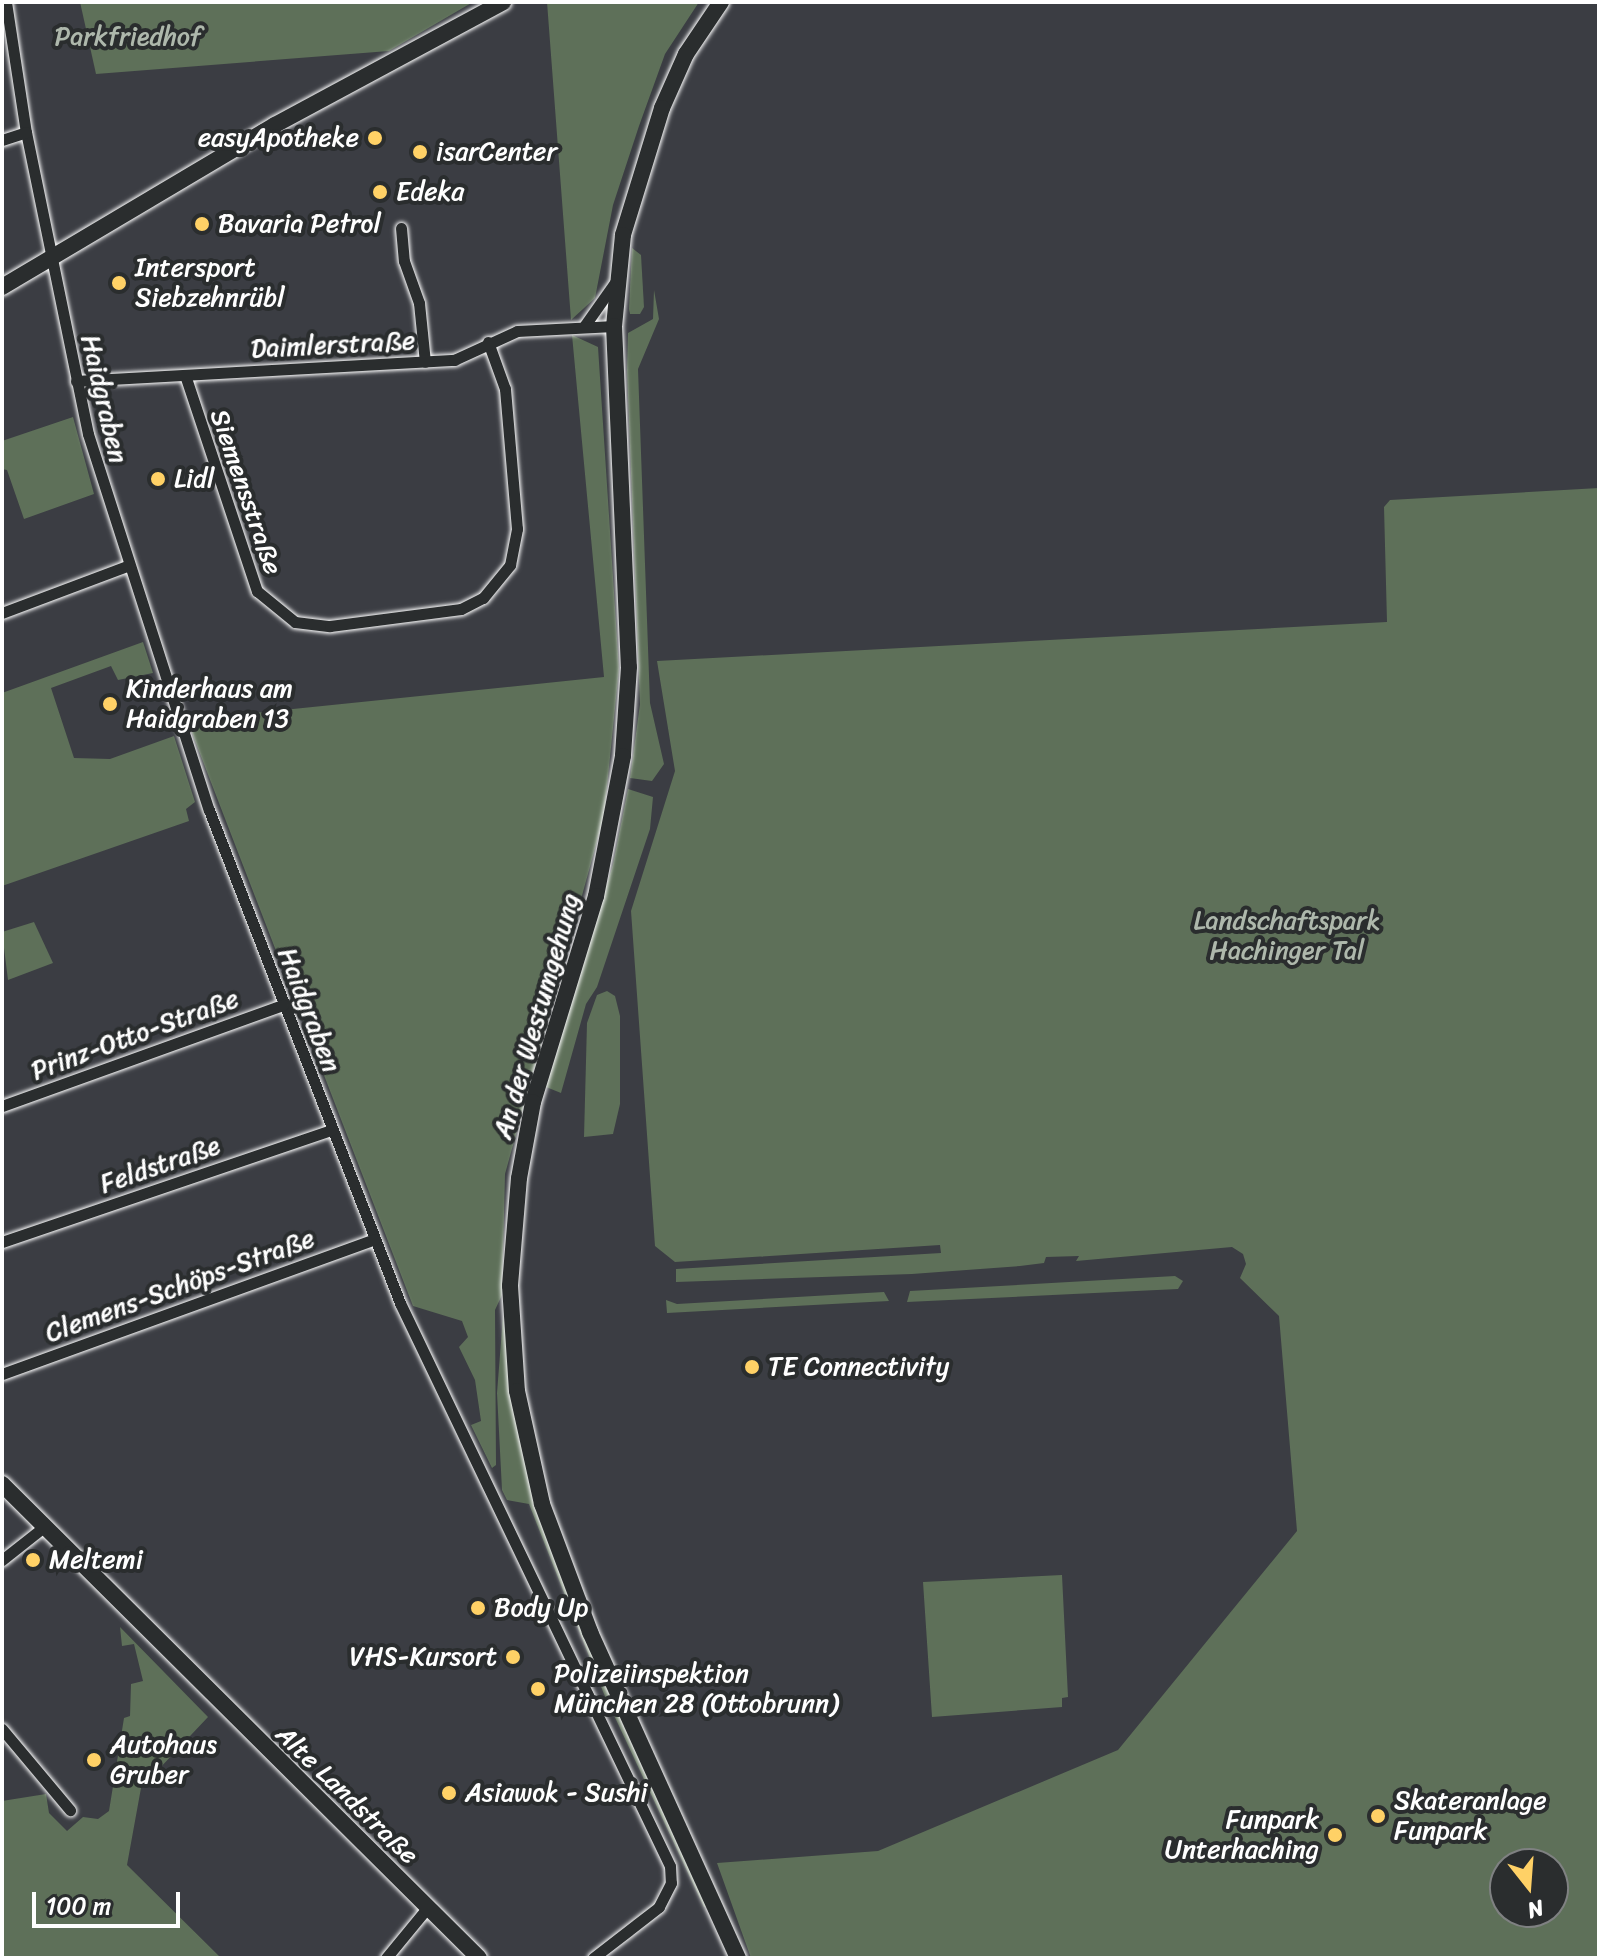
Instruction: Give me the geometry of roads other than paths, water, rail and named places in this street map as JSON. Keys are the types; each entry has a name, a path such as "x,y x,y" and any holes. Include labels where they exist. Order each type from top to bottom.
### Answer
{"main road":[{"path":"2,287 51,256 267,135 373,80 408,56 503,2"},
{"name":"An der Westumgehung","path":"721,2 686,54 662,108 630,207 618,277 614,326 629,667 623,756 605,861 533,1102 519,1178 511,1257 513,1345 530,1462 571,1586 738,1958"},
{"name":"Alte Landstraße","path":"2,1484 479,1958"}],"street":[{"name":"Haidgraben","path":"6,2 26,132 76,381 127,566 209,810 374,1239 435,1378 668,1859 671,1883 665,1900 593,1958"},
{"path":"2,140 26,132"},
{"path":"401,228 404,261 419,303 425,362"},
{"path":"585,325 618,277"},
{"name":"Daimlerstraße","path":"76,381 454,360 517,331 585,325 614,326"},
{"name":"Siemensstraße","path":"185,375 257,591 295,622 330,626 461,609 483,598 510,565 517,529 505,389 488,342"},
{"path":"2,613 127,566"},
{"name":"Prinz-Otto-Straße","path":"2,1106 283,1005"},
{"name":"Feldstraße","path":"2,1242 331,1130"},
{"name":"Clemens-Schöps-Straße","path":"2,1374 374,1239"},
{"path":"2,1560 45,1526"},
{"path":"2,1729 70,1810"},
{"path":"386,1958 428,1907"}],"place":[{"name":"easyApotheke","path":"375,138"},
{"name":"isarCenter","path":"420,152"},
{"name":"Edeka","path":"380,192"},
{"name":"Bavaria Petrol","path":"202,224"},
{"name":"Intersport Siebzehnrübl","path":"119,283"},
{"name":"Lidl","path":"158,479"},
{"name":"Kinderhaus am Haidgraben 13","path":"110,704"},
{"name":"TE Connectivity","path":"752,1367"},
{"name":"Meltemi","path":"33,1560"},
{"name":"Body Up","path":"478,1608"},
{"name":"VHS-Kursort","path":"513,1657"},
{"name":"Polizeiinspektion München 28 (Ottobrunn)","path":"538,1689"},
{"name":"Autohaus Gruber","path":"94,1760"},
{"name":"Asiawok - Sushi","path":"449,1793"},
{"name":"Skateranlage Funpark","path":"1378,1816"},
{"name":"Funpark Unterhaching","path":"1335,1835"}],"park label":[{"name":"Parkfriedhof","path":"128,37"},
{"name":"Landschaftspark Hachinger Tal","path":"1287,936"}]}
